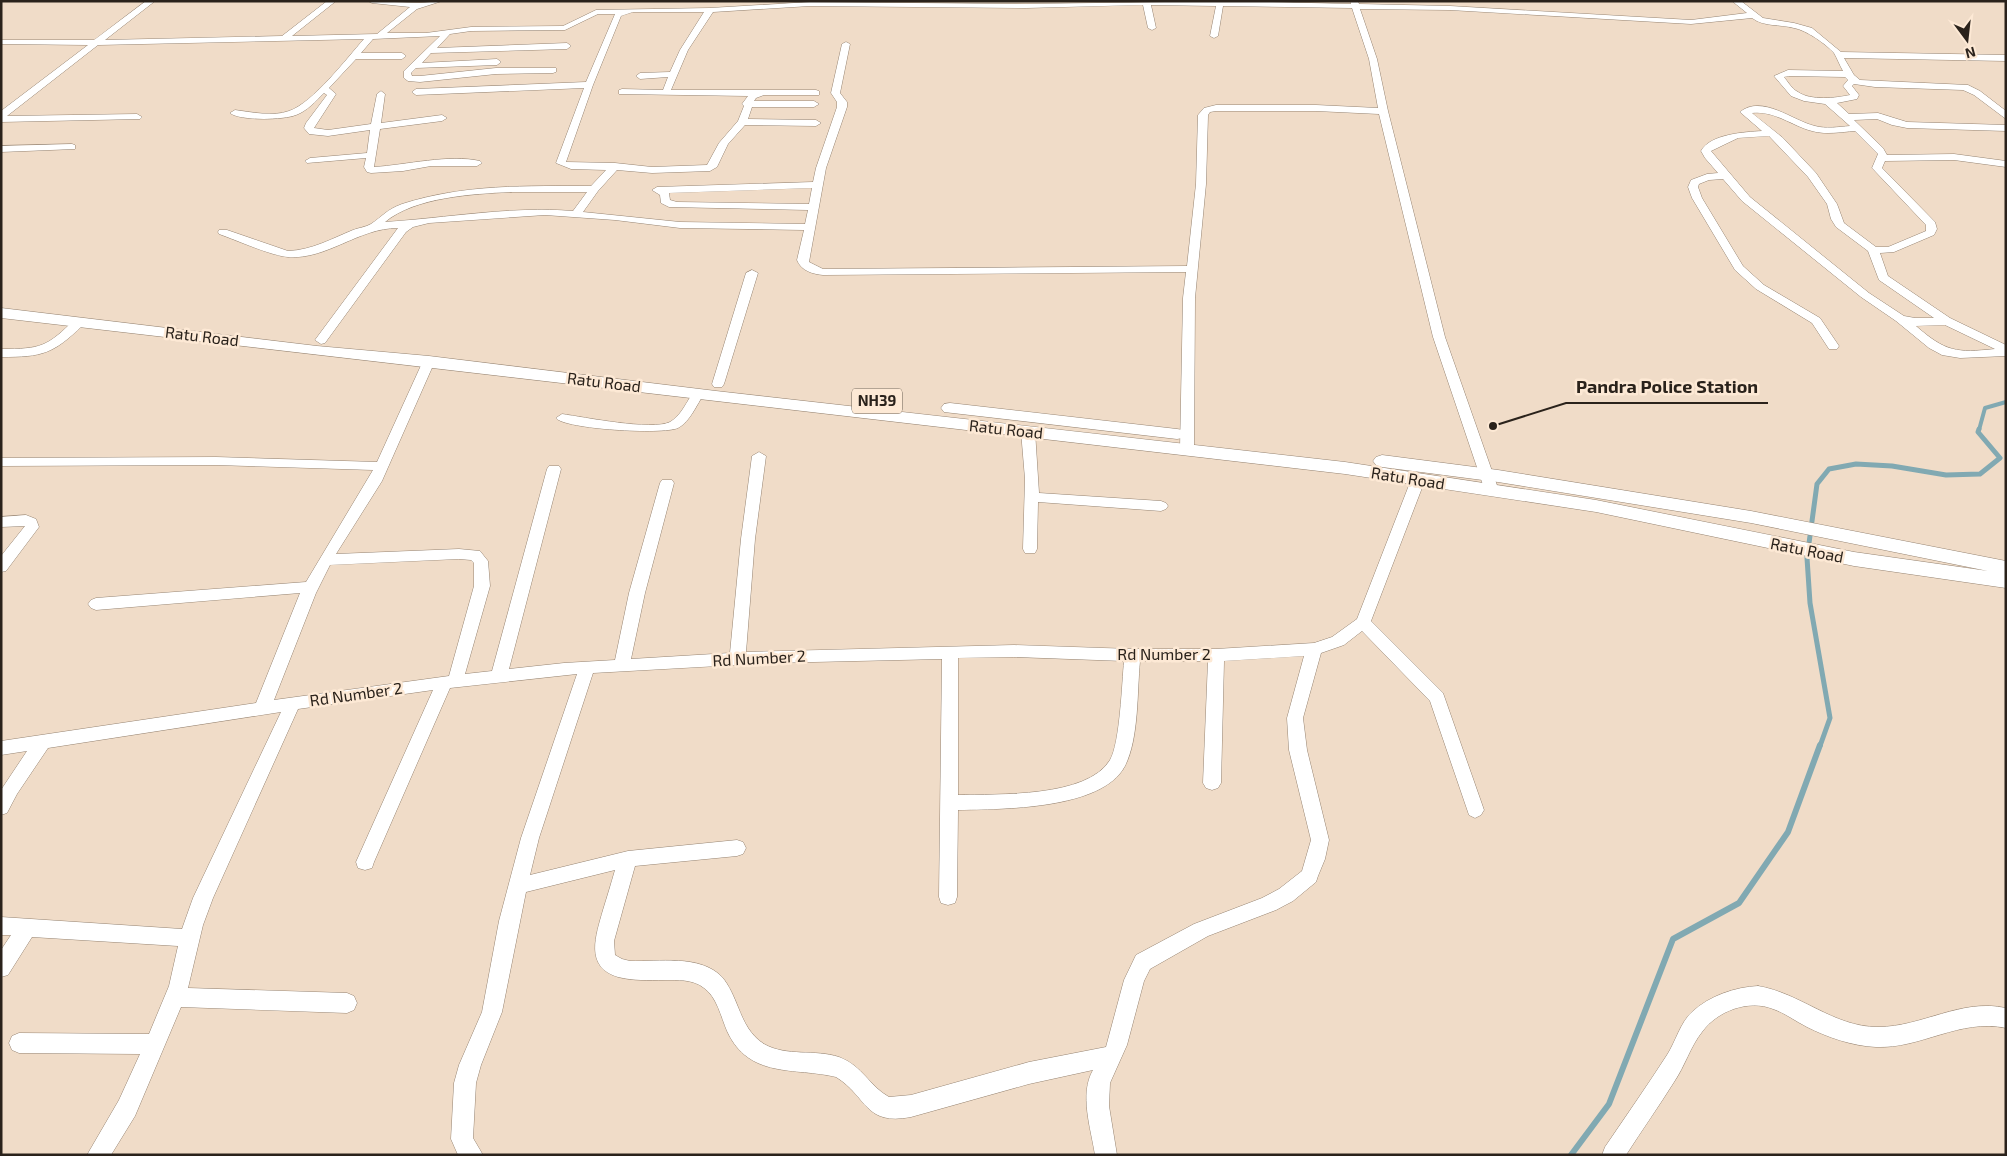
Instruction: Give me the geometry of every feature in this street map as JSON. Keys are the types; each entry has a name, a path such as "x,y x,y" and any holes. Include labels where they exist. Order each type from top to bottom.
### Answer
{"main road":[{"name":"Ratu Road","path":"1,302 321,340 1062,420 1492,492 1596,506 1854,559 2006,581"},
{"name":"Ratu Road","path":"1,314 317,351 429,361 698,394 1028,431 1187,442 1486,475 1751,518 2006,568"}],"street":[{"path":"1,118 151,1"},
{"path":"282,39 332,1"},
{"path":"372,1 418,5 438,1"},
{"path":"613,11 619,1"},
{"path":"1736,1 1753,16 1765,22 1804,27 1840,55 1851,77"},
{"path":"1,42 95,43 376,35 426,36 471,30 565,28 596,12 700,10 711,6 868,3 1146,2 1354,4 1691,22 1753,16"},
{"path":"1146,2 1152,28"},
{"path":"1214,36 1220,3"},
{"path":"1354,4 1373,59 1383,111 1438,337 1492,492"},
{"path":"235,113 281,115 294,113 324,89 376,35 418,5"},
{"path":"666,92 684,50 711,6"},
{"path":"624,11 618,14 589,84 561,163 572,166 615,166 663,170 710,168 714,165 724,143 742,122 747,104 756,93"},
{"path":"448,32 407,73 408,78 420,79 505,71 553,70"},
{"path":"846,44 835,93 842,102 842,107 838,113 821,168 804,264 815,271 823,272 1192,269"},
{"path":"428,51 568,46"},
{"path":"1840,55 2006,58"},
{"path":"354,56 402,56"},
{"path":"414,66 523,61"},
{"path":"640,76 673,74"},
{"path":"1851,77 1847,86 1855,95 1854,97 1829,102 1804,98 1794,94 1779,74 1851,77 1875,84 1965,87 1978,94 2006,116"},
{"path":"416,92 589,84"},
{"path":"324,89 332,94 314,118 309,128 310,131 320,133 442,118"},
{"path":"622,92 816,92"},
{"path":"381,94 370,155 369,167 371,170 431,164 477,163"},
{"path":"1829,102 1880,150 1883,158 1877,168 1920,212 1932,229 1930,233 1890,250 1873,250"},
{"path":"747,104 814,104"},
{"path":"1187,442 1189,298 1201,184 1203,115 1206,110 1216,108 1316,108 1383,111"},
{"path":"1858,128 1816,129 1794,123 1772,110 1744,112 1780,140 1812,174 1832,204 1836,219 1840,225 1873,250 1883,278 1947,321 2006,351"},
{"path":"1846,117 1878,116 1900,125 2006,128"},
{"path":"1,118 137,117"},
{"path":"742,122 816,123"},
{"path":"1770,133 1736,135 1708,147 1706,151 1708,156 1746,199 1865,295 1900,318 1927,340 1947,352 1964,354 2006,351"},
{"path":"1,149 72,148"},
{"path":"310,161 370,155"},
{"path":"1883,158 1954,157 2006,164"},
{"path":"576,214 594,189 615,166"},
{"path":"1725,176 1699,179 1694,182 1693,187 1697,198 1739,268 1760,286 1816,321 1833,346"},
{"path":"814,207 677,205 669,204 665,201 665,194 657,190 818,185"},
{"path":"223,232 287,254 295,254 314,251 374,226 397,208 450,194 502,188 594,189"},
{"path":"321,340 402,230 429,220 545,212 674,225 810,227"},
{"path":"374,226 409,226"},
{"path":"718,384 752,273"},
{"path":"1900,318 1915,322 1947,321"},
{"path":"1,352 29,352 49,349 57,344 78,322"},
{"path":"264,707 292,631 311,587 325,560 375,481 380,466 429,361"},
{"path":"562,418 654,428 669,427 680,420 698,394"},
{"path":"1028,431 1032,479 1030,549"},
{"path":"737,659 748,539 759,456"},
{"path":"1,462 216,461 380,466"},
{"path":"499,677 554,469"},
{"path":"1418,480 1363,622 1437,698 1475,810"},
{"path":"622,666 637,593 667,483"},
{"path":"1031,497 1161,506"},
{"path":"1,522 26,520 31,522 32,527 1,568"},
{"path":"325,560 459,554 475,555 481,561 483,570 482,586 449,682 365,862"},
{"path":"96,604 311,587"},
{"name":"Rd Number 2","path":"1,748 293,703 449,682 587,668 737,659 950,652 1014,651 1132,655 1216,655 1314,649 1338,641 1363,622"},
{"path":"1106,1155 1098,1106 1099,1081 1117,1045 1134,980 1143,962 1201,930 1269,904 1286,895 1309,876 1316,859 1320,840 1298,750 1296,718 1314,649"},
{"path":"948,897 950,652"},
{"path":"948,803 1051,797 1072,793 1094,784 1110,774 1118,763 1123,739 1132,655"},
{"path":"1212,783 1216,655"},
{"path":"463,1150 465,1083 470,1065 492,1012 509,921 530,838 587,668"},
{"path":"98,1155 127,1108 156,1044 175,997 190,938 203,898 293,703"},
{"path":"1,808 11,789 44,740"},
{"path":"518,886 628,859 737,848"},
{"path":"628,859 604,941 605,952 610,963 621,968 682,970 700,975 712,981 721,992 741,1038 750,1046 765,1056 807,1064 832,1065 846,1071 876,1101 892,1108 911,1106 1029,1073 1112,1056"},
{"path":"1,926 190,938"},
{"path":"1,968 26,928"},
{"path":"1613,1155 1676,1060 1696,1021 1709,1011 1731,1001 1748,996 1765,996 1782,1002 1827,1026 1875,1037 1901,1036 1981,1014 1998,1014 2006,1018"},
{"path":"175,997 347,1003"},
{"path":"19,1043 156,1044"}],"waterway":[{"path":"1979,430 1985,408 2006,402"},
{"path":"1820,746 1830,718 1810,603 1807,558 1817,484 1829,469 1856,464 1892,466 1946,475 1980,474 2000,458 1978,432 1979,429"},
{"path":"1571,1155 1609,1104 1673,939 1739,903 1788,832 1820,745"}],"place":[{"name":"Pandra Police Station","path":"1493,426"}]}
